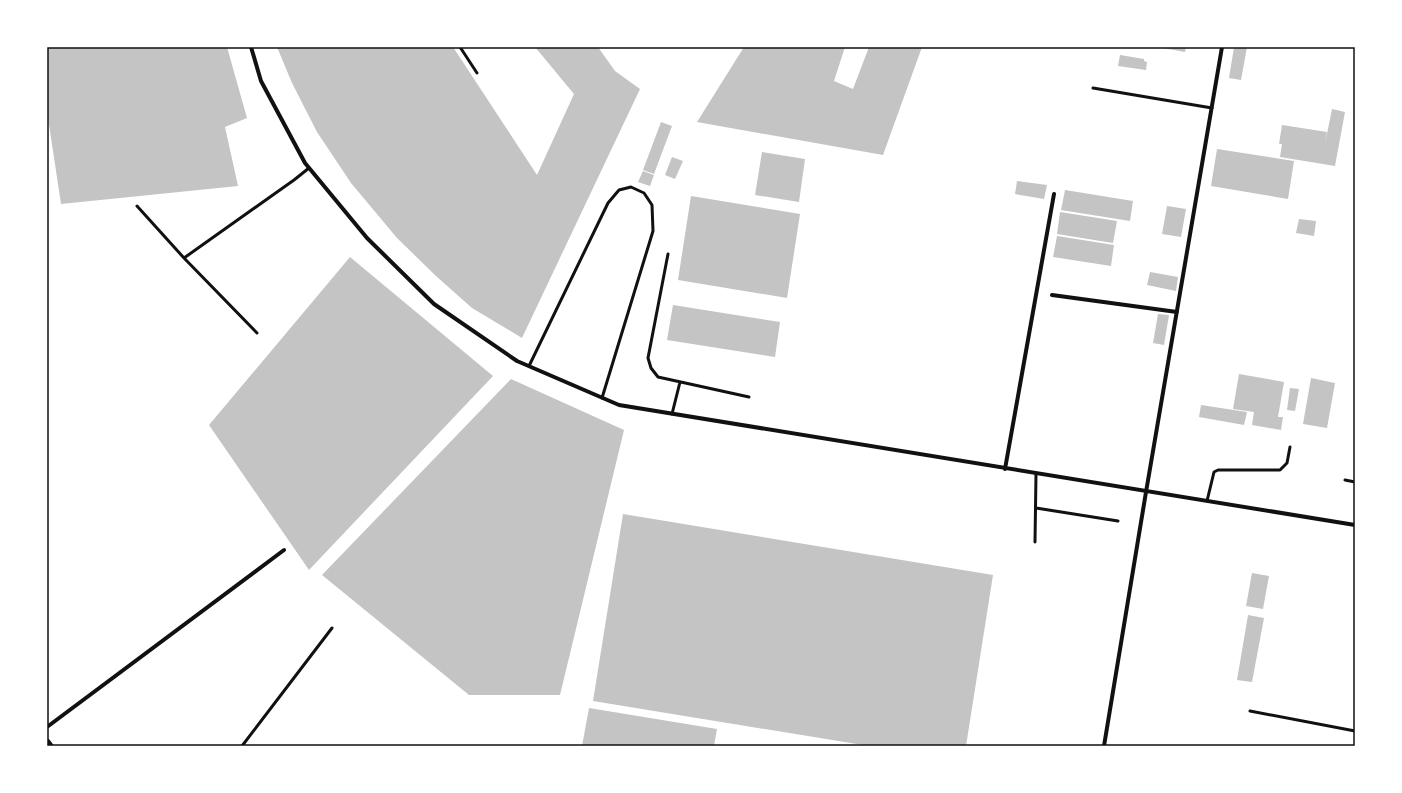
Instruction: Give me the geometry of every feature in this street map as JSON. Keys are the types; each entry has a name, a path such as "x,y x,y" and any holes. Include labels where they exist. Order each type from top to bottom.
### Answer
{"street":[{"path":"251,47 261,81 305,163 367,238 434,304 516,361 620,405 1355,525"},
{"path":"1104,746 1222,47"},
{"path":"1005,469 1054,194"},
{"path":"1052,295 1177,312"},
{"path":"47,727 284,550"},
{"path":"47,742 50,746"}],"lane":[{"path":"460,47 477,73"},
{"path":"1092,88 1212,108"},
{"path":"184,258 309,168"},
{"path":"529,366 608,203 619,190 631,187 644,193 652,205 653,231 602,398"},
{"path":"137,206 184,258 257,333"},
{"path":"668,254 648,358 651,368 658,377 749,397"},
{"path":"672,414 680,382"},
{"path":"1207,501 1214,472 1218,470 1280,470 1287,463 1290,447"},
{"path":"1035,542 1036,474"},
{"path":"1345,480 1355,482"},
{"path":"1036,508 1118,521"},
{"path":"242,746 332,628"},
{"path":"1250,711 1355,731"}],"building":[{"path":"47,47 227,47 247,118 225,127 238,186 61,204 47,111"},
{"path":"277,47 453,47 537,175 574,94 535,47 598,47 615,71 640,89 522,338 472,308 397,238 351,183 317,132 292,83"},
{"path":"744,47 845,47 834,81 853,89 869,47 922,47 883,155 697,122"},
{"path":"1157,47 1186,47 1185,52"},
{"path":"1234,47 1247,47 1241,80 1229,78"},
{"path":"1120,55 1144,59 1144,61 1147,62 1146,70 1118,66"},
{"path":"1332,109 1345,112 1335,166 1280,157 1282,144 1279,144 1282,125 1327,132 1325,144"},
{"path":"661,122 672,126 654,174 643,170"},
{"path":"1217,149 1294,161 1288,199 1211,186"},
{"path":"762,152 805,159 799,202 755,195"},
{"path":"672,157 683,161 675,179 665,175"},
{"path":"643,171 654,175 650,186 638,182"},
{"path":"1017,181 1047,185 1044,199 1015,194"},
{"path":"1065,190 1133,201 1130,221 1061,210"},
{"path":"691,196 800,214 787,298 678,280"},
{"path":"1167,206 1186,209 1181,237 1162,234"},
{"path":"1060,212 1117,221 1113,243 1057,234"},
{"path":"1299,219 1316,221 1314,236 1296,233"},
{"path":"1057,236 1114,245 1111,266 1053,257"},
{"path":"350,257 493,376 309,570 209,425"},
{"path":"1150,272 1178,277 1176,291 1147,285"},
{"path":"673,305 780,322 775,357 667,340"},
{"path":"1158,314 1169,315 1164,345 1153,343"},
{"path":"1239,374 1284,382 1278,417 1283,417 1281,430 1252,425 1254,412 1233,409"},
{"path":"1311,378 1335,383 1327,428 1303,424"},
{"path":"511,379 624,430 560,695 469,695 322,575"},
{"path":"1290,388 1299,389 1295,411 1287,410"},
{"path":"1201,405 1247,412 1244,425 1199,417"},
{"path":"623,514 993,575 966,746 869,746 593,701"},
{"path":"1252,573 1269,576 1263,609 1246,606"},
{"path":"1248,615 1264,618 1252,682 1237,680"},
{"path":"589,708 717,729 714,746 582,746"}]}
